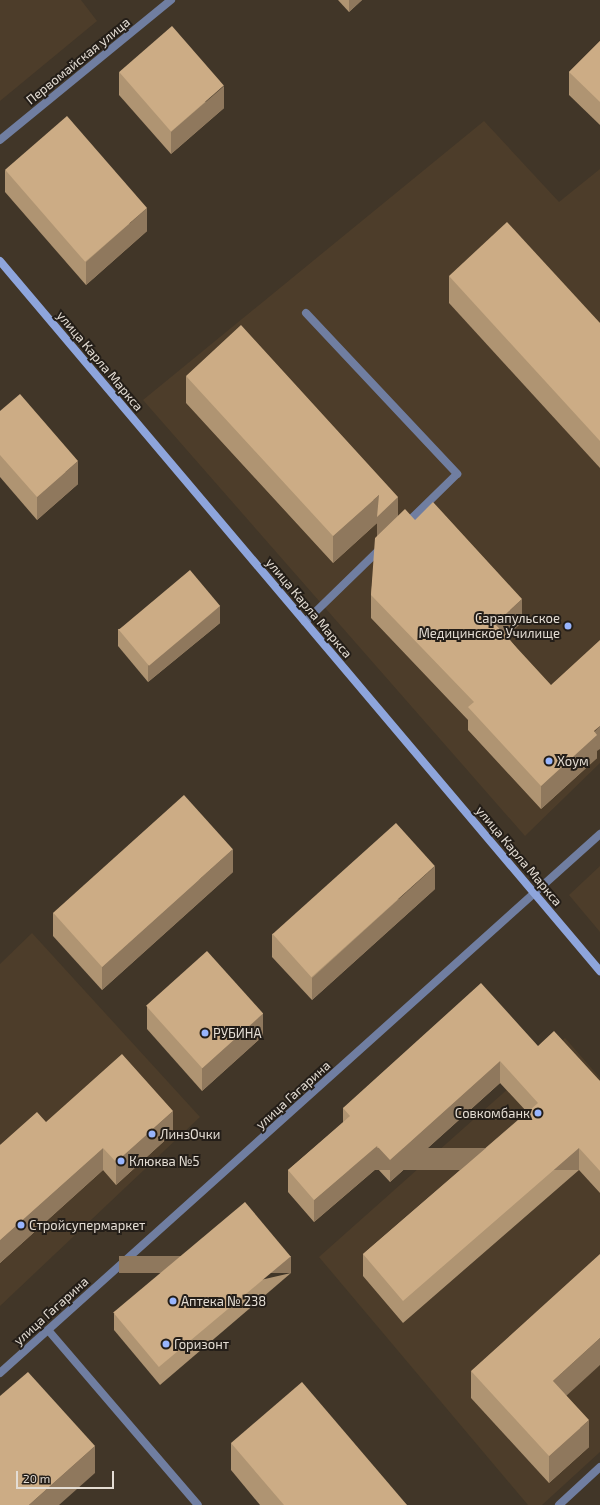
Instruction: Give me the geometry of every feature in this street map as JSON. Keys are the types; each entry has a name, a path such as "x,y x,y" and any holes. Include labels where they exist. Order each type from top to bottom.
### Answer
{"main road":[{"name":"улица Карла Маркса","path":"0,262 600,971"}],"street":[{"name":"Первомайская улица","path":"0,140 170,0"},
{"path":"306,313 457,474 400,530"},
{"path":"305,622 389,541"},
{"name":"улица Гагарина","path":"0,1373 536,894 600,834"},
{"path":"48,1330 198,1505"},
{"path":"560,1505 600,1467"}],"shaded area":[{"path":"0,0 81,0 97,21 0,101"},
{"path":"484,121 559,202 600,169 600,763 525,836 143,400"},
{"path":"600,866 600,932 569,895"},
{"path":"32,933 200,1117 0,1306 0,964"},
{"path":"565,1038 600,1078 600,1452 542,1505 528,1505 319,1257"}],"building":[{"path":"172,26 224,86 171,132 119,72"},
{"path":"600,41 600,102 569,72"},
{"path":"67,116 147,208 85,262 5,170"},
{"path":"507,222 600,323 600,441 449,276"},
{"path":"241,325 398,497 377,517 379,495 333,536 186,376"},
{"path":"20,394 78,461 37,497 0,455 0,411"},
{"path":"433,502 522,599 495,624 551,685 600,640 600,726 594,731 597,735 541,786 468,707 474,702 371,595 375,538 405,509 415,520"},
{"path":"190,570 220,606 149,666 119,630"},
{"path":"184,795 233,849 102,967 53,913"},
{"path":"396,823 435,866 311,977 273,934"},
{"name":"РУБИНА","path":"207,951 263,1013 202,1068 146,1006"},
{"path":"481,983 538,1046 554,1031 600,1081 600,1171 579,1148 403,1301 363,1254 538,1103 500,1061 390,1160 377,1146 314,1200 288,1170 350,1116 343,1108"},
{"path":"122,1054 173,1111 116,1162 103,1148 0,1240 0,1145 37,1112 46,1122"},
{"path":"245,1202 291,1256 159,1367 113,1313"},
{"path":"600,1254 600,1338 553,1381 589,1420 549,1456 471,1371"},
{"path":"28,1372 95,1446 29,1505 0,1505 0,1396"},
{"path":"302,1382 407,1505 284,1505 231,1443"}],"place":[{"name":"Сарапульское Медицинское Училище","path":"568,626"},
{"name":"Хоум","path":"549,761"},
{"name":"РУБИНА","path":"205,1033"},
{"name":"Совкомбанк","path":"538,1113"},
{"name":"ЛинзОчки","path":"152,1134"},
{"name":"Клюква №5","path":"121,1161"},
{"name":"Стройсупермаркет","path":"21,1225"},
{"name":"Аптека № 238","path":"173,1301"},
{"name":"Горизонт","path":"166,1344"}]}
